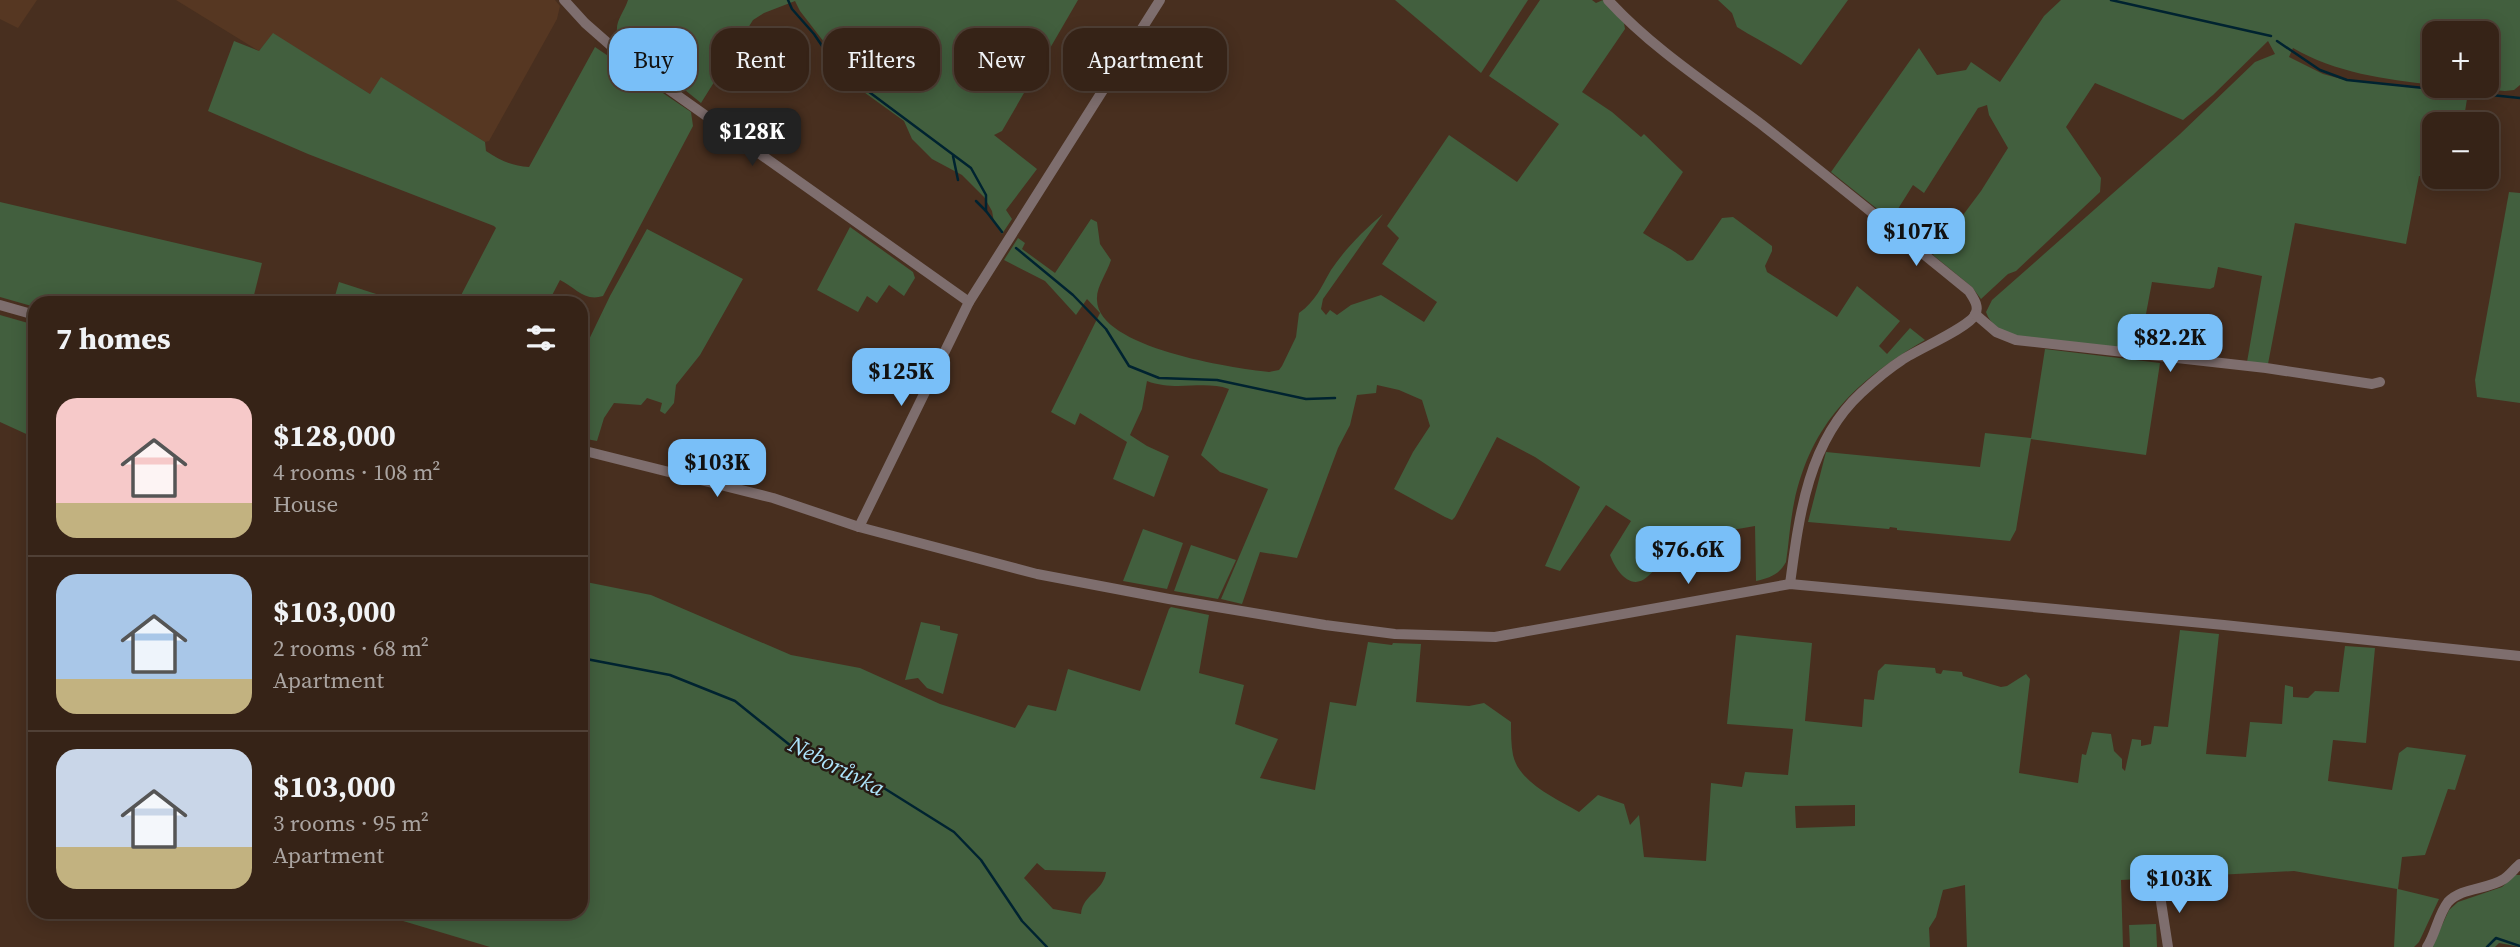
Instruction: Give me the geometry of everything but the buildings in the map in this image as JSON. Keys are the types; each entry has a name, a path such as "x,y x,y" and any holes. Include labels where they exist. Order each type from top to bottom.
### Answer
{"street":[{"path":"564,0 595,33 626,59 969,302"},
{"path":"859,527 969,302 1160,0"},
{"path":"1608,0 1626,19 1663,49 1826,175 1969,291 1976,304 1975,314 1966,324 1928,344 1883,374 1859,394 1830,428 1812,467 1790,584"},
{"path":"0,305 28,313"},
{"path":"1975,314 1996,332 2016,340 2266,368 2372,384 2380,382"},
{"path":"588,452 772,498 859,527 1037,574 1169,600 1395,634 1495,637 1790,584 2210,623 2520,656"},
{"path":"2427,947 2446,905 2451,900 2459,894 2503,879 2520,864"},
{"path":"2160,889 2168,947"}],"shaded area":[{"path":"0,0 37,0 18,28 0,19"},
{"path":"176,0 555,0 560,6 557,19 489,141 485,142 381,78 370,94 273,34 259,51"}],"green space":[{"path":"628,0 1078,0 1049,50 1049,28 954,28 954,91 1025,91 1002,131 994,135 1037,169 1006,210 1012,219 1002,234 984,197 962,175 932,159 912,139 904,121 862,91 940,91 940,28 823,28 823,41 795,1 764,13 753,20 748,28 711,28 711,87 701,103 686,91 697,91 697,28 617,28"},
{"path":"1395,0 1528,0 1481,73"},
{"path":"1540,0 1592,0 1596,3 1603,0 1624,23 1625,29 1582,92 1612,112 1641,137 1644,134 1683,172 1643,233 1687,261 1693,260 1722,218 1733,217 1772,246 1765,266 1767,272 1837,317 1857,286 1900,321 1879,346 1887,354 1910,328 1925,340 1878,371 1858,388 1825,426 1802,474 1793,510 1786,562 1777,573 1769,577 1756,581 1755,526 1675,540 1651,574 1641,581 1629,580 1619,572 1610,555 1631,521 1606,505 1560,571 1545,566 1580,487 1535,457 1497,437 1455,517 1452,520 1445,517 1394,489 1430,426 1422,400 1399,390 1377,385 1376,393 1357,395 1350,425 1338,448 1297,558 1260,552 1242,604 1221,599 1268,489 1220,472 1201,455 1229,389 1168,386 1147,381 1142,409 1130,435 1169,456 1154,497 1113,479 1127,442 1080,413 1075,425 1051,412 1100,313 1087,299 1076,315 1045,281 1004,260 1018,238 1025,243 1022,249 1055,273 1091,219 1097,222 1100,244 1111,260 1100,285 1097,300 1103,317 1119,331 1142,343 1199,360 1269,372 1279,370 1282,366 1296,337 1299,313 1314,299 1349,247 1383,214 1323,299 1321,309 1326,315 1330,310 1337,315 1351,305 1381,295 1424,322 1437,302 1382,264 1399,238 1387,226 1449,135 1517,182 1559,124 1489,76"},
{"path":"1718,0 1848,0 1801,65 1737,27 1732,13"},
{"path":"2061,0 2520,0 2520,85 2514,90 2499,90 2499,21 2422,21 2422,83 2343,69 2309,57 2293,48 2289,57 2323,74 2345,80 2422,88 2422,98 2467,99 2465,112 2422,112 2422,176 2419,176 2406,244 2295,223 2268,364 2247,362 2262,276 2218,267 2214,287 2210,289 2152,282 2139,351 2010,335 1990,320 1986,312 1992,300 2180,134 2255,62 2275,54 2268,41 2213,95 2183,120 2095,83 2066,127 2101,178 2100,192 2016,271 2008,274 1981,299 1972,287 1933,255 1981,191 2008,148 1989,115 1987,105 1978,108 1924,193 1913,185 1891,220 1831,172 1919,48 1937,75 1966,70 1971,62 2000,82 2044,16"},
{"path":"273,33 370,94 381,77 485,142 486,151 517,165 529,167 595,47 609,56 609,91 660,91 691,112 693,126 603,296 590,297 560,280 552,296 461,296 496,228 308,154 208,111 234,41 259,51"},
{"path":"2509,192 2520,193 2520,403 2477,397 2475,380"},
{"path":"0,202 262,263 254,296 28,296 28,305 0,297"},
{"path":"850,227 913,272 915,278 904,296 889,285 877,303 867,296 858,312 817,290"},
{"path":"647,229 743,279 700,355 676,385 674,403 665,414 660,411 662,403 647,398 641,405 614,403 604,418 597,441 588,439 588,342"},
{"path":"339,282 382,296 335,296"},
{"path":"0,315 28,323 28,435 0,422"},
{"path":"2045,349 2160,363 2146,455 2031,439 2016,530 2010,541 1897,530 1890,527 1808,522 1826,452 1980,467 1985,433 2031,438"},
{"path":"1143,529 1183,543 1167,589 1123,581"},
{"path":"1191,545 1236,560 1218,599 1174,591"},
{"path":"588,582 651,595 791,655 860,668 940,704 1015,728 1028,705 1056,711 1068,669 1140,691 1169,609 1171,607 1209,615 1199,673 1244,685 1235,724 1278,739 1260,778 1315,790 1330,702 1356,706 1368,642 1421,644 1416,702 1469,706 1484,703 1511,722 1512,751 1517,765 1540,789 1579,812 1598,795 1624,804 1630,825 1639,815 1644,857 1706,861 1711,783 1742,787 1745,772 1788,775 1793,729 1727,724 1736,635 1812,643 1805,721 1862,727 1864,699 1874,700 1878,671 1885,664 1935,668 1936,673 1941,674 1943,670 1962,672 1963,676 2001,687 2026,674 2030,679 2019,773 2078,783 2082,754 2086,755 2092,732 2111,734 2114,751 2122,759 2122,768 2125,771 2132,739 2141,740 2141,746 2151,744 2154,726 2168,727 2180,630 2219,634 2206,754 2246,757 2250,722 2282,724 2285,685 2293,687 2293,697 2308,698 2315,691 2339,692 2345,646 2375,648 2366,743 2333,740 2328,781 2392,790 2399,753 2407,747 2466,755 2455,790 2448,789 2425,855 2402,857 2398,889 2439,899 2419,942 2414,947 2394,947 2397,889 2294,871 2121,880 2123,947 1967,947 1965,885 1943,890 1936,917 1929,928 1930,947 490,947 396,919 588,919","holes":["1855,805 1855,826 1796,828 1795,806","1037,863 1045,870 1106,872 1101,884 1085,902 1081,914 1053,909 1024,878"]},
{"path":"921,622 958,634 943,694 927,688 918,678 905,680"},
{"path":"2515,875 2520,875 2520,947 2499,943 2495,947 2432,947 2449,910 2458,902 2502,887"},
{"path":"2156,924 2157,947 2130,947 2129,925"}],"waterway":[{"path":"788,0 833,62 971,168 986,195 986,211 1002,232"},
{"path":"2111,0 2271,36"},
{"path":"2277,41 2320,70 2347,80 2520,98"},
{"path":"953,156 958,180"},
{"path":"976,201 986,211"},
{"path":"1016,248 1073,295 1106,329 1129,366 1159,378 1217,380 1306,399 1335,398"},
{"name":"Neborůvka","path":"588,659 670,675 735,701 796,750 863,775 954,832 981,860 1022,921 1047,947"},
{"name":"Neborůvka","path":"2487,947 2496,938 2520,946"}]}
